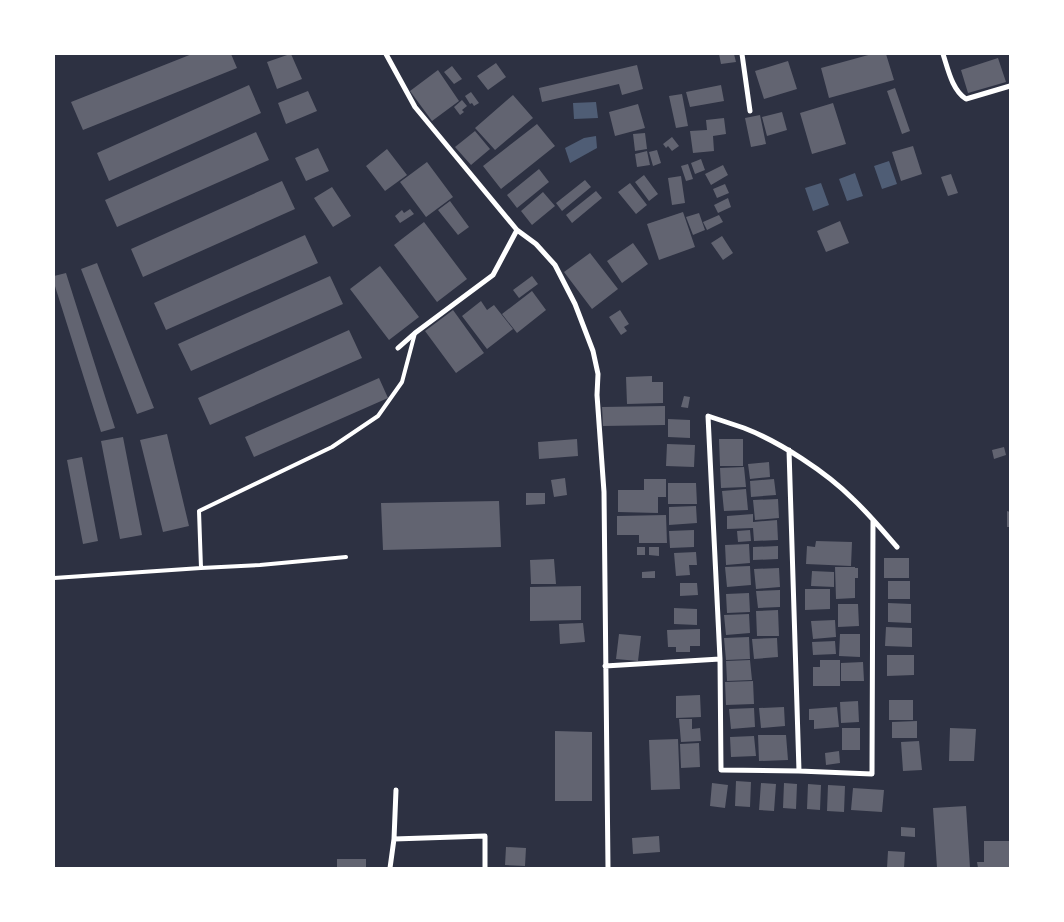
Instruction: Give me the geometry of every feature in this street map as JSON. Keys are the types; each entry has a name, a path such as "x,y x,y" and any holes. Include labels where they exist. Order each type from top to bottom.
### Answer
{"street":[{"path":"386,54 415,107 517,230 536,244 555,265 575,304 593,351 598,374 597,396 604,492 608,868"},
{"path":"742,54 750,111"},
{"path":"943,54 952,82 961,96 966,99 1010,86"},
{"path":"398,348 415,333 492,276 517,230"},
{"path":"873,520 872,774 721,770 720,659 708,416 745,428 789,450 822,473 852,498 873,520 897,547"},
{"path":"789,450 799,771"},
{"path":"605,666 720,659"},
{"path":"390,868 394,839 396,790"},
{"path":"394,839 485,836 485,868"}],"lane":[{"path":"201,568 199,511 332,447 378,416 402,382 415,333"},
{"path":"54,578 260,566 346,557"}],"water":[{"path":"596,102 598,118 574,119 573,103"},
{"path":"596,136 597,148 570,163 565,148 584,138"},
{"path":"889,161 897,184 882,189 874,166"},
{"path":"855,173 863,196 847,201 839,179"},
{"path":"821,183 829,205 813,211 805,188"}],"building":[{"path":"192,54 231,54 237,68 83,130 71,102"},
{"path":"291,54 302,79 277,89 267,62"},
{"path":"719,54 734,54 736,62 721,64"},
{"path":"872,54 886,54 894,80 829,98 821,68"},
{"path":"998,58 1006,82 968,93 961,70"},
{"path":"788,61 797,89 764,99 755,71"},
{"path":"496,63 506,77 488,90 477,76"},
{"path":"637,65 643,89 622,95 619,84 542,102 539,88"},
{"path":"452,66 462,79 454,84 444,72"},
{"path":"438,70 459,101 432,121 410,91"},
{"path":"249,85 261,113 109,181 97,153"},
{"path":"721,85 724,101 690,107 686,92"},
{"path":"895,88 910,131 902,134 887,91"},
{"path":"308,91 317,111 286,124 278,103"},
{"path":"471,92 479,103 474,106 472,103 470,104 465,96"},
{"path":"682,94 688,126 676,128 669,96"},
{"path":"513,95 533,118 495,150 475,128"},
{"path":"462,100 467,106 460,115 454,107"},
{"path":"833,103 846,144 812,154 800,113"},
{"path":"638,104 645,128 615,136 609,112"},
{"path":"782,112 787,130 767,136 762,117"},
{"path":"760,115 766,144 751,147 745,118"},
{"path":"724,118 726,134 713,136 714,151 693,153 690,131 707,130 706,120"},
{"path":"537,124 555,146 501,189 483,166"},
{"path":"475,131 490,149 471,165 455,147"},
{"path":"256,132 269,160 117,227 105,200"},
{"path":"645,133 647,149 635,151 633,134"},
{"path":"672,137 679,146 672,151 663,144"},
{"path":"913,146 922,174 901,181 892,152"},
{"path":"318,148 329,171 306,181 295,158"},
{"path":"387,149 407,175 385,191 366,166"},
{"path":"657,150 661,163 653,166 649,152"},
{"path":"647,151 650,165 637,167 635,154"},
{"path":"701,159 705,170 695,174 691,163"},
{"path":"427,162 453,197 426,217 400,182"},
{"path":"688,164 693,179 686,181 681,166"},
{"path":"723,165 728,175 711,185 705,174"},
{"path":"539,169 549,182 517,208 507,195"},
{"path":"951,174 958,193 948,196 941,177"},
{"path":"644,175 658,194 649,201 635,182"},
{"path":"681,176 685,203 672,205 668,178"},
{"path":"585,180 591,187 562,211 556,203"},
{"path":"282,181 295,209 143,277 131,249"},
{"path":"630,183 647,205 636,214 618,192"},
{"path":"725,184 729,193 717,198 713,189"},
{"path":"332,187 351,216 333,227 314,198"},
{"path":"596,191 602,198 572,223 566,215"},
{"path":"543,192 555,206 532,225 521,211"},
{"path":"728,198 731,207 718,213 714,205"},
{"path":"450,201 469,227 458,235 438,210"},
{"path":"410,209 414,214 400,223 395,216 402,210 404,213"},
{"path":"683,212 695,247 659,260 647,224"},
{"path":"699,213 705,230 693,235 686,217"},
{"path":"719,215 723,222 707,230 703,222"},
{"path":"840,221 849,243 826,252 817,231"},
{"path":"424,222 467,279 437,302 394,245"},
{"path":"305,235 318,263 166,330 154,303"},
{"path":"722,236 733,253 723,260 711,243"},
{"path":"633,243 648,264 622,283 607,261"},
{"path":"590,253 618,289 592,309 564,272"},
{"path":"97,263 154,408 137,414 81,269"},
{"path":"380,266 419,317 389,340 350,289"},
{"path":"66,273 115,428 101,432 54,283 54,276"},
{"path":"330,276 343,304 191,371 178,344"},
{"path":"532,276 538,284 519,298 513,290"},
{"path":"532,291 546,310 517,333 502,314"},
{"path":"481,301 487,310 494,305 513,329 487,349 462,316"},
{"path":"453,310 484,353 456,373 425,331"},
{"path":"620,310 629,324 624,327 627,331 621,335 609,317"},
{"path":"349,330 362,358 210,425 198,398"},
{"path":"652,376 652,382 663,382 663,403 627,404 626,377"},
{"path":"379,378 388,398 254,457 245,437"},
{"path":"684,396 690,397 688,408 681,407"},
{"path":"665,406 665,425 603,426 602,407"},
{"path":"668,419 690,420 690,438 668,437"},
{"path":"167,434 189,526 163,532 140,440"},
{"path":"123,437 142,535 120,539 101,441"},
{"path":"577,439 578,456 539,459 538,442"},
{"path":"719,439 743,439 743,466 720,466"},
{"path":"667,444 695,445 694,467 666,466"},
{"path":"1004,447 1006,455 994,459 992,450"},
{"path":"82,457 98,541 83,544 67,460"},
{"path":"769,462 770,477 750,479 748,464"},
{"path":"744,467 746,487 721,488 720,468"},
{"path":"565,478 567,495 554,497 551,480"},
{"path":"644,479 666,479 666,497 658,497 658,513 618,512 618,490 644,490"},
{"path":"774,479 776,495 751,497 750,481"},
{"path":"668,483 696,483 697,504 668,504"},
{"path":"746,489 748,510 724,511 722,491"},
{"path":"526,493 545,493 545,504 526,505"},
{"path":"778,499 779,518 755,520 753,500"},
{"path":"499,501 501,547 383,550 381,503"},
{"path":"696,506 697,523 669,525 669,507"},
{"path":"1007,511 1010,512 1010,527 1007,527"},
{"path":"753,514 753,522 777,520 778,540 754,541 753,528 727,529 727,516"},
{"path":"666,515 667,543 639,543 639,535 617,535 617,516"},
{"path":"694,530 694,547 670,548 669,531"},
{"path":"750,530 751,541 738,542 737,531"},
{"path":"816,541 852,542 851,566 806,564 807,546 815,547"},
{"path":"749,544 750,563 726,565 725,545"},
{"path":"778,546 778,559 753,560 753,547"},
{"path":"637,547 645,547 645,555 637,555"},
{"path":"649,547 659,547 659,556 649,555"},
{"path":"696,552 697,565 689,565 690,575 676,576 674,553"},
{"path":"884,558 909,558 909,578 884,578"},
{"path":"554,559 556,584 531,584 530,560"},
{"path":"750,566 751,585 727,587 725,567"},
{"path":"835,567 858,568 858,578 855,578 855,598 836,599"},
{"path":"779,568 780,587 756,589 754,569"},
{"path":"655,571 655,578 642,578 642,572"},
{"path":"812,571 834,572 834,587 811,586"},
{"path":"888,581 910,581 910,599 888,599"},
{"path":"680,583 697,583 698,595 680,596"},
{"path":"581,586 581,620 530,621 530,587"},
{"path":"805,589 830,589 830,609 805,610"},
{"path":"780,590 780,607 758,608 756,591"},
{"path":"749,593 750,612 727,613 726,594"},
{"path":"888,603 911,604 911,623 888,622"},
{"path":"838,604 858,604 859,626 838,627"},
{"path":"674,608 697,609 697,625 674,624"},
{"path":"778,610 779,636 757,636 756,611"},
{"path":"749,614 750,633 726,635 724,615"},
{"path":"835,620 836,637 813,639 811,621"},
{"path":"583,623 585,642 560,644 559,624"},
{"path":"886,627 912,628 912,647 885,646"},
{"path":"700,629 700,646 690,646 690,652 676,652 676,647 668,647 667,630"},
{"path":"619,634 641,636 638,661 616,659"},
{"path":"840,634 860,634 860,657 839,656"},
{"path":"749,637 750,659 726,660 724,638"},
{"path":"777,638 778,657 754,659 752,639"},
{"path":"835,641 836,654 813,655 812,642"},
{"path":"887,655 914,655 914,675 887,676"},
{"path":"750,660 752,680 727,681 726,661"},
{"path":"820,660 840,660 840,686 813,686 813,667 820,667"},
{"path":"863,662 864,681 841,681 841,663"},
{"path":"753,681 754,704 726,705 725,682"},
{"path":"700,695 701,717 676,718 676,696"},
{"path":"889,700 913,700 913,720 889,720"},
{"path":"858,701 859,722 841,723 840,702"},
{"path":"784,707 785,726 761,728 759,708"},
{"path":"837,707 839,727 814,729 814,720 809,720 809,709"},
{"path":"754,708 755,727 731,729 729,709"},
{"path":"679,719 692,719 692,729 700,728 701,741 681,742"},
{"path":"917,721 917,738 892,738 892,722"},
{"path":"842,728 860,728 860,750 842,750"},
{"path":"950,728 976,729 974,761 949,761"},
{"path":"555,731 592,732 592,801 555,801"},
{"path":"758,735 786,735 788,760 759,761"},
{"path":"754,736 756,756 731,757 730,737"},
{"path":"678,739 680,789 651,790 649,740"},
{"path":"919,741 922,770 903,771 901,742"},
{"path":"699,743 700,767 681,768 680,744"},
{"path":"839,751 840,763 826,765 825,753"},
{"path":"736,781 751,782 750,807 735,806"},
{"path":"712,783 728,785 725,808 710,806"},
{"path":"761,783 776,784 774,811 759,810"},
{"path":"784,783 797,784 796,809 783,808"},
{"path":"808,784 821,785 820,810 807,809"},
{"path":"828,785 845,786 844,812 827,811"},
{"path":"853,788 884,790 882,812 851,810"},
{"path":"966,806 970,868 937,868 933,808"},
{"path":"901,827 915,828 915,837 901,836"},
{"path":"659,836 660,852 633,854 632,838"},
{"path":"984,841 1010,841 1010,868 978,868 977,862 984,862"},
{"path":"506,847 526,848 525,866 505,865"},
{"path":"888,851 905,852 904,868 887,868"},
{"path":"337,859 366,859 366,868 337,868"}]}
